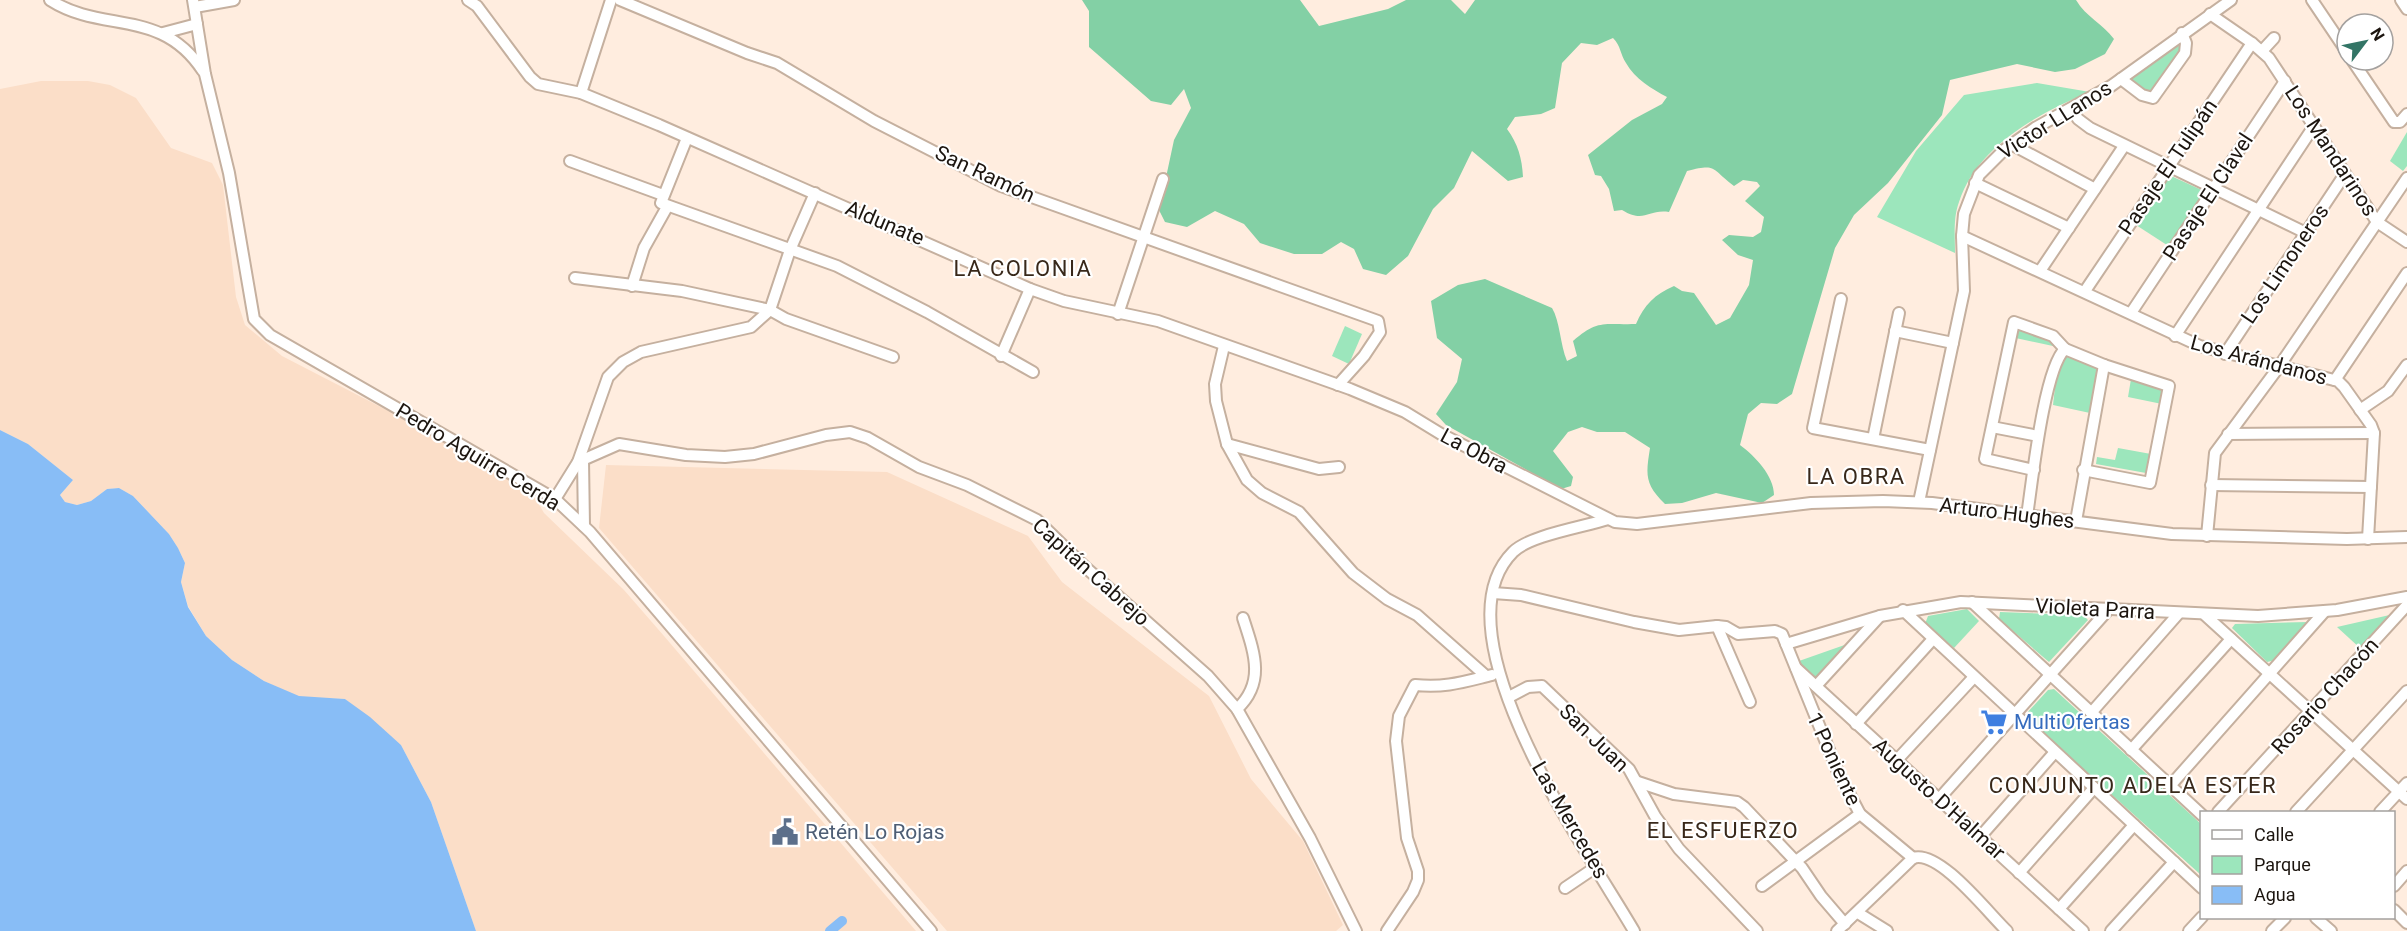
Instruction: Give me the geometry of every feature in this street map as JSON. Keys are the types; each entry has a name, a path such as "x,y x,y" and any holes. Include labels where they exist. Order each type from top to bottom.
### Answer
{"street":[{"path":"50,0 69,9 163,33 186,50 205,74"},
{"path":"194,3 234,0"},
{"name":"Aldunate","path":"468,0 477,6 530,77 538,84 581,93 1064,301 1158,321 1338,385"},
{"path":"581,93 611,0"},
{"name":"San Ramón","path":"620,0 747,53 777,63 874,121 1001,186 1377,321 1380,332 1364,356 1338,385"},
{"name":"Victor LLanos","path":"1919,502 1965,284 1962,236 1966,204 1975,183 1990,162 2011,144 2121,79 2231,0"},
{"path":"2312,0 2335,34"},
{"path":"2401,0 2407,9"},
{"name":"Pedro Aguirre Cerda","path":"194,3 205,74 228,173 254,319 270,335 555,499 584,526 932,931"},
{"name":"Los Mandarinos","path":"2210,14 2262,51 2285,81 2377,222 2407,242"},
{"path":"163,33 197,24"},
{"path":"2121,79 2142,95 2153,98 2185,53 2186,42 2182,33"},
{"path":"2262,51 2274,38"},
{"name":"Pasaje El Tulipán","path":"2085,291 2252,43"},
{"path":"2360,72 2396,123 2407,114"},
{"name":"Pasaje El Clavel","path":"2131,313 2285,81"},
{"path":"2072,109 2084,124 2124,146 2306,233"},
{"path":"2175,336 2314,126"},
{"path":"687,138 661,203 837,266 927,312 1032,372"},
{"path":"2011,144 2095,189"},
{"path":"2040,271 2124,146"},
{"path":"570,161 663,195"},
{"name":"Los Limoneros","path":"2224,354 2345,174"},
{"path":"2207,536 2213,457 2278,368 2407,178"},
{"path":"1118,314 1163,179"},
{"path":"1975,183 2069,228"},
{"path":"555,499 580,461 608,377 623,362 641,352 751,327 770,310 790,250 814,193"},
{"path":"632,286 644,248 667,207"},
{"name":"Los Arándanos","path":"1962,236 2085,291 2175,336 2224,354 2335,380 2344,387 2374,434"},
{"path":"2335,380 2407,273"},
{"path":"575,278 682,291 770,310 786,319 893,357"},
{"path":"1001,356 1030,288"},
{"path":"1841,299 1813,428 1930,450"},
{"path":"1873,439 1899,313"},
{"path":"2034,470 1985,459 2014,322 2053,336 2065,349 2104,365 2169,386 2150,483 2083,470"},
{"path":"1895,331 1953,343"},
{"path":"1224,346 1215,384 1227,444 1240,472 1255,487 1299,512 1353,573 1387,599 1417,615 1486,676"},
{"path":"2027,516 2038,436 2056,360 2065,349"},
{"path":"2076,521 2083,470 2104,365"},
{"path":"2360,410 2388,391 2407,365"},
{"name":"La Obra","path":"1338,385 1405,412 1442,434 1608,519"},
{"path":"1992,427 2038,436"},
{"name":"Capitán Cabrejo","path":"580,461 620,444 686,455 725,457 754,454 826,435 850,432 868,438 919,467 967,485 1037,520 1084,566 1208,676 1237,709 1310,838 1356,931"},
{"path":"2228,434 2374,434 2368,539"},
{"path":"1227,444 1319,469 1339,467"},
{"path":"580,461 584,526"},
{"path":"2211,485 2371,487"},
{"name":"Arturo Hughes","path":"1608,519 1630,525 1811,503 1919,502 2207,536 2368,539 2407,537"},
{"name":"Las Mercedes","path":"1608,519 1516,549 1504,564 1493,593 1492,620 1498,673 1549,791 1634,931"},
{"path":"1493,593 1541,599 1679,630 1717,626 1738,634"},
{"name":"Violeta Parra","path":"1786,644 1903,610 1972,602 2179,614 2258,616 2325,612 2407,597"},
{"path":"1972,602 2200,813"},
{"name":"Rosario Chacón","path":"2220,811 2407,605"},
{"path":"1903,610 2200,886"},
{"path":"1938,800 2108,610"},
{"path":"2170,786 2325,612"},
{"path":"2091,713 2179,614"},
{"path":"2205,615 2403,795"},
{"path":"1816,686 1880,616"},
{"path":"1237,709 1248,699 1254,687 1254,660 1243,618"},
{"path":"1717,626 1750,702"},
{"path":"1724,642 1738,634 1775,631 1782,634 1786,644"},
{"path":"1856,724 1933,639"},
{"path":"2131,750 2231,639"},
{"name":"1 Poniente","path":"1786,644 1838,772 1860,814 1913,858 1925,857 1939,864 2007,931"},
{"name":"Augusto D'Halmar","path":"1795,667 2083,931"},
{"path":"1387,931 1413,892 1418,880 1418,871 1407,838 1396,741 1399,716 1415,686 1446,686 1498,673"},
{"path":"1896,761 1974,677"},
{"name":"San Juan","path":"1509,697 1528,687 1542,686 1618,758 1638,782 1655,816 1679,849 1756,931"},
{"path":"2298,811 2407,691"},
{"path":"1980,837 2055,752"},
{"path":"1638,782 1674,794 1737,802 1795,862 1841,928 1913,858"},
{"path":"2383,811 2403,795 2407,783"},
{"path":"2019,873 2094,789"},
{"path":"1762,886 1860,814"},
{"path":"2059,909 2134,825"},
{"path":"2111,931 2174,862"},
{"path":"1565,888 1596,867"},
{"path":"2395,885 2407,871"},
{"path":"2395,911 2407,923"},
{"path":"1858,913 1887,931"},
{"path":"2189,931 2200,919"},
{"path":"2272,931 2283,919"},
{"path":"2317,919 2331,931"}],"shaded area":[{"path":"41,81 88,81 110,85 136,98 171,148 212,163 223,185 236,297 245,325 282,356 526,482 544,513 624,590 916,931 476,931 431,802 401,745 345,699 299,697 264,681 232,660 206,636 188,606 181,582 185,563 178,548 169,534 133,496 119,488 107,489 91,501 77,505 65,502 60,495 73,480 28,444 0,430 0,89"},
{"path":"606,465 887,472 1028,536 1062,582 1209,696 1251,779 1303,841 1343,925 1336,931 947,931 599,528"}],"green space":[{"path":"1082,0 1300,0 1319,26 1388,9 1406,0 1451,0 1465,14 1475,0 2076,0 2114,39 2105,54 2075,69 2055,72 2017,64 1950,80 1942,115 1888,183 1854,215 1835,248 1792,394 1777,404 1761,403 1748,414 1740,445 1763,467 1771,481 1774,495 1762,503 1716,493 1682,503 1665,504 1653,490 1648,478 1650,448 1625,432 1597,432 1582,427 1568,432 1553,451 1573,477 1571,486 1561,489 1446,425 1436,414 1457,382 1462,359 1437,338 1431,301 1458,285 1485,279 1552,308 1557,319 1567,361 1577,356 1573,341 1589,329 1609,324 1636,324 1651,301 1674,286 1682,291 1694,293 1716,325 1730,318 1749,285 1753,260 1738,255 1722,240 1729,235 1753,237 1761,232 1764,217 1745,201 1760,186 1757,182 1743,180 1734,186 1714,169 1687,171 1669,212 1636,216 1622,210 1614,211 1609,189 1601,176 1595,175 1588,155 1632,120 1662,104 1667,97 1634,74 1613,38 1597,45 1581,43 1562,63 1555,108 1541,114 1515,117 1507,129 1519,152 1523,177 1508,181 1472,151 1454,188 1433,209 1408,256 1386,275 1363,269 1354,249 1341,242 1322,254 1294,254 1260,243 1244,224 1215,211 1187,227 1165,222 1159,210 1174,140 1191,108 1184,89 1171,105 1151,101 1089,47 1089,11"},
{"path":"2180,41 2183,50 2150,94 2142,91 2131,79"},
{"path":"2037,83 2090,92 2031,121 1995,148 1980,164 1968,182 1957,208 1955,253 1877,217 1916,151 1964,95"},
{"path":"2407,132 2407,166 2403,171 2390,161"},
{"path":"2169,175 2206,192 2170,247 2136,225"},
{"path":"2013,323 2057,343 2053,346 2011,337"},
{"path":"1345,326 1362,334 1349,364 1332,356"},
{"path":"2064,353 2098,365 2090,413 2053,405 2058,361"},
{"path":"2112,365 2166,387 2162,404 2128,397 2131,379 2113,375"},
{"path":"2118,448 2151,454 2146,473 2096,464 2097,457 2115,460"},
{"path":"1967,609 1979,621 1954,648 1925,624 1928,616"},
{"path":"2000,612 2083,615 2088,620 2049,662 1999,619"},
{"path":"2394,614 2361,649 2337,627"},
{"path":"2308,622 2276,660 2267,662 2232,628 2235,624"},
{"path":"1853,642 1814,681 1801,666 1799,661"},
{"path":"2054,689 2200,823 2200,874 2062,750 2059,752 2025,722 2025,715 2048,690"}],"water":[{"path":"0,430 28,444 73,480 60,495 65,502 77,505 91,501 107,489 119,488 133,496 169,534 178,548 185,563 181,582 188,607 206,636 232,660 264,681 299,696 345,699 370,717 401,745 431,802 476,931 0,931"}],"waterway":[{"path":"830,931 842,921"}],"place":[{"name":"MultiOfertas","path":"1994,722"},
{"name":"Retén Lo Rojas","path":"785,832"}],"district":[{"name":"LA COLONIA","path":"1023,268"},
{"name":"LA OBRA","path":"1856,476"},
{"name":"CONJUNTO ADELA ESTER","path":"2133,785"},
{"name":"EL ESFUERZO","path":"1723,830"}]}
